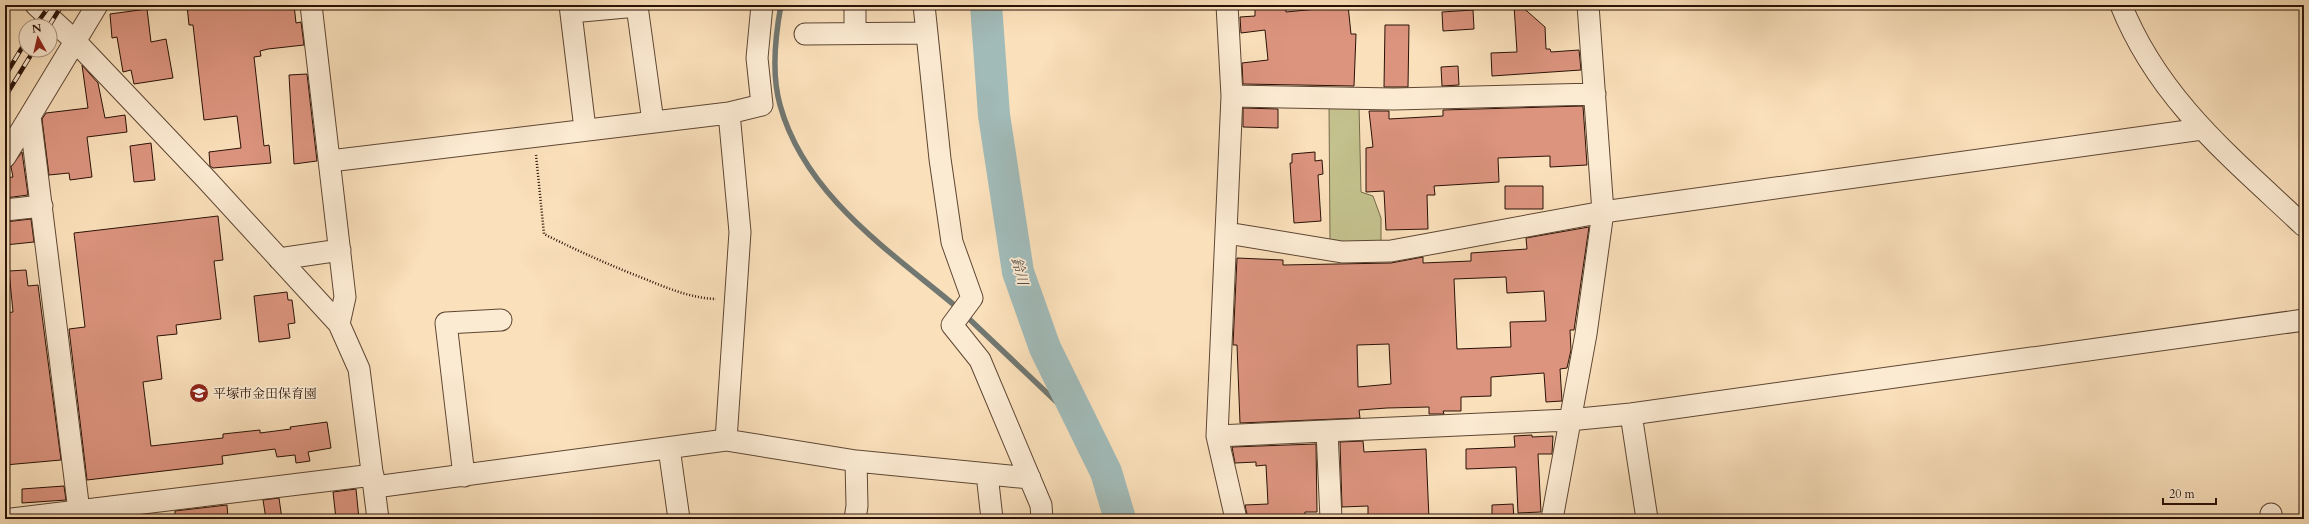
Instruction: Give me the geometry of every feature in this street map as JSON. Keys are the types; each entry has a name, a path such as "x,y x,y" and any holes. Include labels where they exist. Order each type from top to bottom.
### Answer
{"street":[{"path":"36,5 75,41 207,180 339,324 359,369 378,519"},
{"path":"5,157 97,5"},
{"path":"312,5 345,297 339,324"},
{"path":"330,161 585,129 729,113 762,105 757,58 762,5"},
{"path":"855,5 855,33"},
{"path":"924,5 940,159 952,242 972,298 952,325 980,360 1041,506 1042,519"},
{"path":"1227,5 1232,96 1218,436 1236,519"},
{"path":"1552,519 1586,334 1603,212 1588,5"},
{"path":"2121,5 2144,53 2179,104 2202,129 2304,226"},
{"path":"585,129 571,9 637,6 653,122"},
{"path":"804,34 926,33"},
{"path":"1232,96 1394,99 1595,94"},
{"path":"726,440 740,232 729,113"},
{"path":"30,116 79,515"},
{"path":"1227,233 1342,252 1391,251 1603,212 2202,129"},
{"path":"5,210 42,206"},
{"path":"280,260 340,250"},
{"path":"464,476 446,323 501,320"},
{"path":"1218,436 1569,420 1631,414 2304,320"},
{"path":"1631,414 1647,519"},
{"path":"1327,431 1331,519"},
{"path":"12,519 79,515 374,481 464,476 726,440 856,461 1030,478"},
{"path":"669,448 678,519"},
{"path":"855,519 857,506 856,461"},
{"path":"987,474 992,519"}],"path":[{"path":"534,136 544,234 588,256 696,298 735,298"}],"shaded area":[{"path":"1329,105 1359,105 1361,192 1373,196 1381,218 1381,244 1330,241"}],"building":[{"path":"187,5 214,5 214,9 248,5 294,5 296,23 301,22 304,45 268,49 260,51 261,56 254,57 264,146 269,145 271,163 213,168 210,166 209,152 241,148 237,116 204,120 193,25 189,25"},
{"path":"1255,5 1286,5 1286,12 1327,8 1327,5 1348,5 1351,34 1356,34 1354,86 1243,84 1242,63 1268,60 1265,30 1241,33 1240,17 1255,16"},
{"path":"1514,5 1520,5 1545,27 1546,49 1550,49 1551,52 1579,50 1581,70 1492,76 1491,53 1517,52"},
{"path":"147,9 151,42 166,39 173,78 134,84 131,70 123,72 117,37 112,38 110,14"},
{"path":"1473,10 1474,29 1443,31 1442,12"},
{"path":"1385,25 1409,25 1408,87 1384,87"},
{"path":"82,65 98,83 105,118 125,115 127,132 87,137 92,177 70,180 69,173 49,175 42,119 46,113 88,108"},
{"path":"1458,66 1459,85 1442,86 1441,67"},
{"path":"307,74 317,161 294,164 289,75"},
{"path":"1583,106 1587,165 1550,167 1550,156 1498,158 1499,182 1434,186 1435,195 1427,195 1428,229 1386,230 1384,191 1366,192 1366,148 1373,147 1369,111 1389,111 1389,119 1443,116 1443,110"},
{"path":"1243,108 1278,109 1278,128 1243,127"},
{"path":"151,143 155,180 134,182 130,146"},
{"path":"22,152 28,195 5,198 5,178 13,177 11,167"},
{"path":"1315,152 1315,161 1322,160 1323,174 1318,175 1321,221 1294,223 1290,163 1292,163 1292,154"},
{"path":"1505,186 1543,186 1543,209 1505,209"},
{"path":"218,216 223,260 214,261 221,319 176,325 177,334 157,336 162,379 143,382 151,446 223,438 223,434 260,430 260,433 327,422 331,448 308,452 310,461 296,463 295,455 277,457 275,449 222,456 223,464 87,480 69,329 85,327 74,233"},
{"path":"31,219 34,242 5,245 5,222"},
{"path":"1589,227 1574,330 1570,330 1571,350 1567,368 1560,369 1562,401 1546,402 1544,373 1491,377 1491,396 1461,397 1461,411 1443,411 1444,414 1429,414 1429,407 1387,408 1359,410 1360,418 1240,423 1237,345 1233,345 1237,258 1283,260 1283,265 1391,263 1423,257 1423,263 1471,261 1471,253 1527,249 1526,238","holes":["1506,277 1507,293 1544,291 1546,321 1510,322 1511,347 1457,349 1454,279","1389,344 1391,384 1358,387 1357,345"]},
{"path":"26,270 28,286 38,285 61,460 5,465 5,313 13,312 9,271"},
{"path":"287,292 288,300 292,300 295,323 288,324 290,338 259,342 254,296"},
{"path":"1532,435 1532,437 1553,436 1552,454 1538,454 1541,512 1518,513 1516,467 1466,469 1466,449 1515,447 1514,436"},
{"path":"1363,441 1364,452 1426,449 1429,519 1368,519 1368,506 1342,507 1340,442"},
{"path":"1316,444 1317,512 1305,512 1305,516 1284,517 1284,519 1248,519 1245,505 1268,504 1266,465 1256,466 1256,462 1235,463 1232,447"},
{"path":"64,486 66,500 22,503 22,489"},
{"path":"356,489 359,519 336,519 333,492"},
{"path":"279,498 282,519 266,519 263,500"},
{"path":"1513,504 1514,519 1492,519 1492,505"},
{"path":"227,505 228,519 175,519 175,511"}],"waterway":[{"path":"781,5 775,55 777,93 792,138 809,167 829,194 853,219 879,243 959,309"},
{"name":"鈴川","path":"986,5 994,115 1018,272 1045,348 1106,472 1120,519"},
{"path":"965,315 1085,429"}],"railway":[{"path":"41,18 50,5"},
{"path":"54,18 62,5"},
{"path":"5,76 18,54"},
{"path":"5,97 29,58"}],"place":[{"name":"平塚市金田保育園","path":"199,393"}]}
